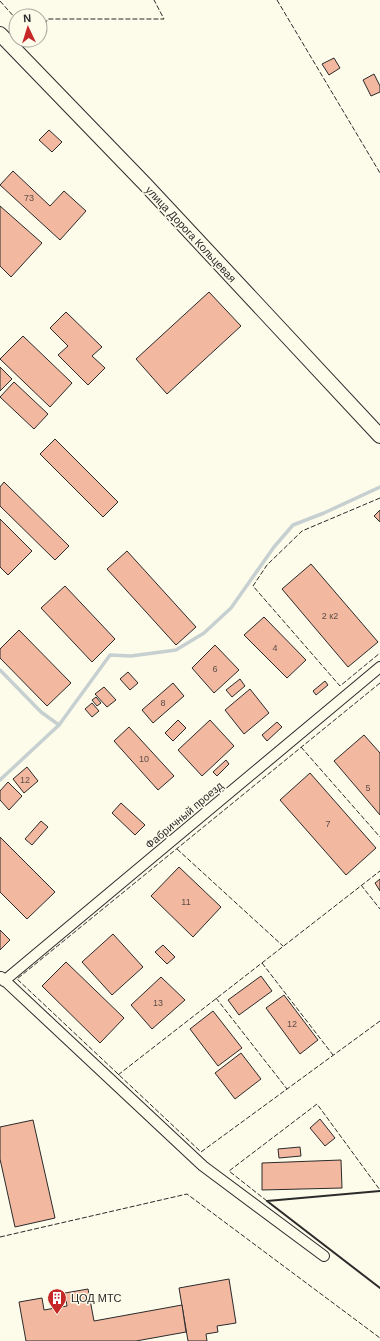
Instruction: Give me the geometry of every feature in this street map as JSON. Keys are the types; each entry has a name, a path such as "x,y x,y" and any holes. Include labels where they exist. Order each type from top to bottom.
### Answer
{"street":[{"name":"улица Дорога Кольцевая","path":"0,34 145,184 380,436"},
{"name":"Фабричный проезд","path":"2,979 380,667"},
{"path":"2,979 202,1166 324,1256"}],"building":[{"path":"334,58 340,68 329,75 322,64"},
{"path":"374,74 380,86 380,92 371,96 363,80"},
{"path":"49,130 62,142 52,152 39,140"},
{"path":"13,171 50,206 64,191 86,211 60,240 0,185"},
{"path":"0,206 42,243 11,277 0,266"},
{"path":"209,292 241,326 167,394 136,359"},
{"path":"66,312 102,347 92,356 105,368 88,385 58,355 68,346 50,328"},
{"path":"23,336 72,383 50,407 0,359"},
{"path":"0,367 12,379 0,391"},
{"path":"14,382 48,414 34,429 0,397"},
{"path":"55,439 118,502 103,517 40,454"},
{"path":"4,482 69,546 55,560 0,506 0,487"},
{"path":"380,510 380,522 374,516"},
{"path":"0,519 32,551 8,575 0,567"},
{"path":"127,551 196,627 176,645 107,569"},
{"path":"311,564 378,642 348,667 282,589"},
{"path":"65,586 115,639 92,662 41,608"},
{"path":"264,617 306,660 287,678 244,635"},
{"path":"19,630 71,683 47,706 0,658 0,649"},
{"path":"215,645 239,670 214,693 192,668"},
{"path":"128,672 138,683 130,690 120,679"},
{"path":"240,679 245,686 232,697 226,690"},
{"path":"325,681 328,685 316,695 313,691"},
{"path":"173,683 184,696 153,723 142,710"},
{"path":"104,687 116,700 107,707 95,694"},
{"path":"250,689 269,713 244,734 225,710"},
{"path":"96,697 101,703 97,706 92,700"},
{"path":"92,703 99,711 92,717 85,709"},
{"path":"178,720 186,728 173,741 165,733"},
{"path":"210,720 234,746 202,776 178,750"},
{"path":"277,722 282,727 267,741 262,735"},
{"path":"129,727 174,776 158,790 114,741"},
{"path":"364,735 380,753 380,815 334,761"},
{"path":"226,760 229,764 217,776 213,772"},
{"path":"27,767 38,781 24,793 13,779"},
{"path":"310,773 376,848 346,875 280,800"},
{"path":"8,782 22,796 9,810 0,800 0,791"},
{"path":"121,803 145,825 135,835 112,813"},
{"path":"41,821 48,827 32,845 25,839"},
{"path":"0,837 55,892 27,919 0,892"},
{"path":"179,867 221,907 193,937 151,896"},
{"path":"380,879 380,891 375,883"},
{"path":"0,930 10,940 0,950"},
{"path":"113,934 143,967 112,995 82,962"},
{"path":"163,945 175,957 167,964 155,952"},
{"path":"66,962 124,1018 100,1043 42,986"},
{"path":"261,976 272,991 239,1015 228,1000"},
{"path":"161,977 185,1000 152,1029 131,1005"},
{"path":"284,995 318,1040 300,1054 266,1008"},
{"path":"213,1011 242,1048 218,1066 190,1029"},
{"path":"241,1053 261,1079 235,1099 215,1073"},
{"path":"320,1119 335,1138 325,1146 310,1128"},
{"path":"33,1120 55,1218 15,1227 0,1159 0,1127"},
{"path":"300,1147 301,1156 279,1158 278,1149"},
{"path":"341,1160 342,1188 262,1190 262,1163"},
{"path":"229,1279 236,1323 217,1326 218,1332 206,1334 207,1341 188,1341 179,1288"},
{"name":"ЦОД МТС","path":"88,1289 94,1321 182,1305 186,1332 136,1341 26,1341 19,1302 42,1298 44,1310 67,1306 65,1293"}],"waterway":[{"path":"59,725 110,655 131,656 176,650 204,633 231,608 274,547 293,525 324,513 380,487"},
{"path":"0,670 41,712 59,725 0,780"}],"fence":[{"path":"48,19 164,19 154,0"},
{"path":"277,0 380,173"},
{"path":"0,1 8,10"},
{"path":"380,498 302,531 267,565 253,586 340,686 380,653"},
{"path":"380,683 17,979 201,1152 380,1021"},
{"path":"301,747 380,837"},
{"path":"177,849 283,946"},
{"path":"118,1075 380,871"},
{"path":"361,885 380,909"},
{"path":"262,963 333,1055"},
{"path":"216,998 287,1089"},
{"path":"267,1201 229,1171 317,1104 380,1190"},
{"path":"0,1237 187,1194 380,1338"}],"wall":[{"path":"380,1191 267,1201 380,1288"}],"place":[{"name":"ЦОД МТС","path":"57,1315"}]}
